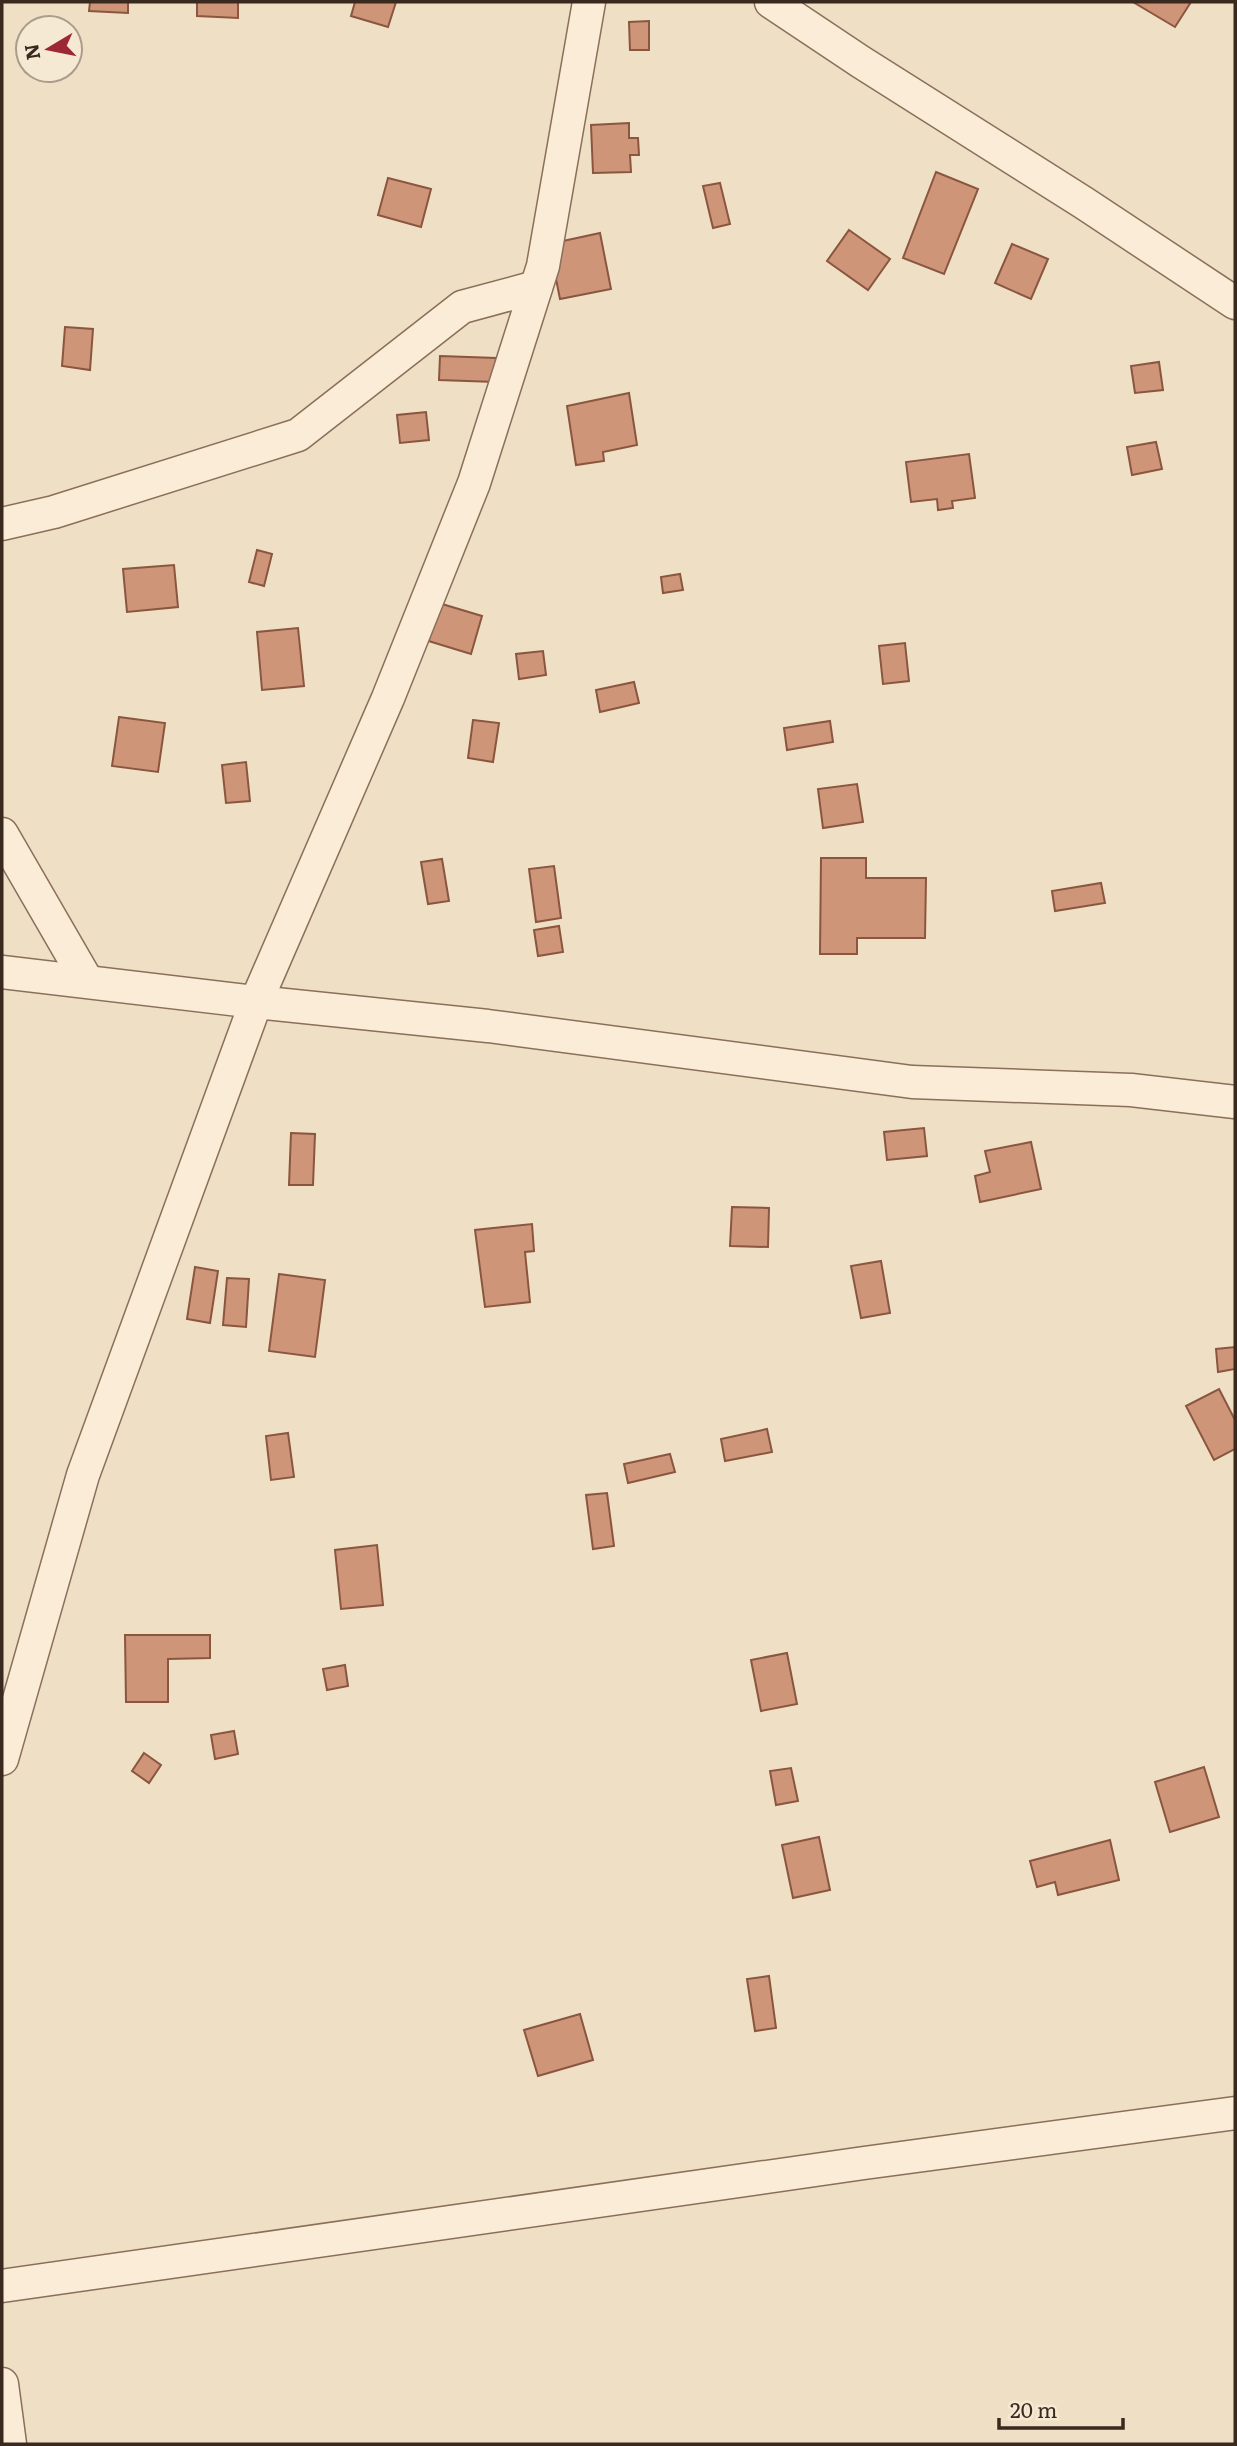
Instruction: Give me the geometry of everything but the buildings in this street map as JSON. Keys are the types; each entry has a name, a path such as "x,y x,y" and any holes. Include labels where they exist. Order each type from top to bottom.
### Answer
{"street":[{"path":"2,1759 83,1475 256,1002 388,698 474,483 543,266 589,2"},
{"path":"771,2 1235,303"},
{"path":"2,524 54,512 298,435 462,307 536,287"},
{"path":"2,834 88,981"},
{"path":"2,972 488,1026 912,1082 1131,1090 1235,1102"},
{"path":"2,2286 1235,2113"},
{"path":"2,2384 10,2444"}]}
